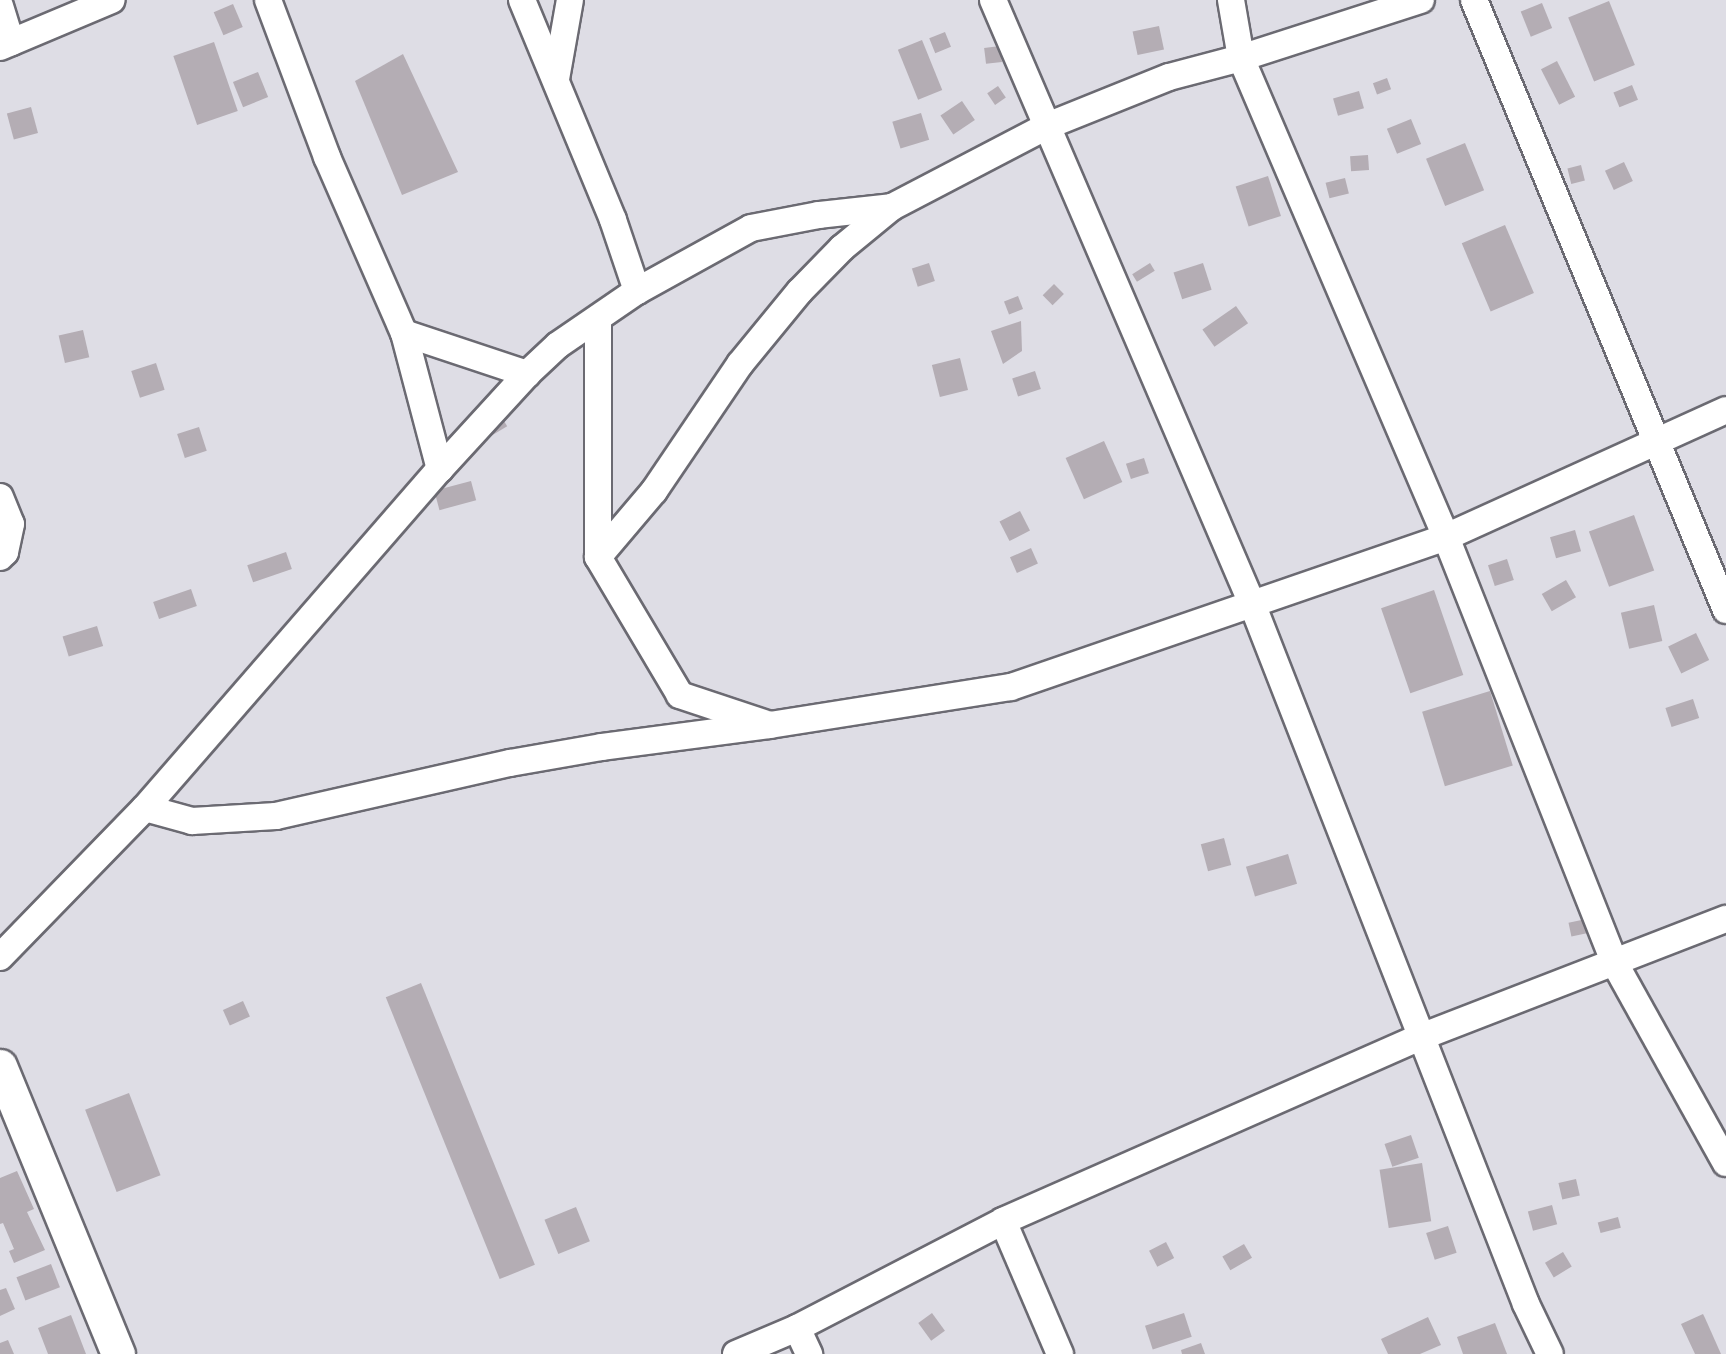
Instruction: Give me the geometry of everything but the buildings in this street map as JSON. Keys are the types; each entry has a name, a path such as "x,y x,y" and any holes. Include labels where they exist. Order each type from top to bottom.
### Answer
{"street":[{"path":"0,6 6,45 112,0"},
{"path":"268,0 327,157 404,333 440,469"},
{"path":"522,0 613,220 637,291"},
{"path":"556,79 570,0"},
{"path":"993,0 1253,606 1526,1304 1550,1354"},
{"path":"1232,0 1241,58 1446,537 1614,962 1726,1162"},
{"path":"598,557 654,491 740,364 800,291 843,249 892,207 1047,126 1169,77 1241,58 1421,0"},
{"path":"1473,0 1726,610"},
{"path":"0,957 145,808 440,469 527,374 558,345 637,291 751,228 819,215 892,207"},
{"path":"598,319 598,557 680,695 770,725"},
{"path":"404,333 527,374"},
{"path":"145,808 192,820 276,816 510,763 602,747 770,725 1011,687 1253,606 1446,537 1726,410"},
{"path":"0,497 11,524 5,552 0,557"},
{"path":"736,1354 797,1328 1003,1221 1420,1036 1726,920"},
{"path":"0,1066 8,1109 118,1354"},
{"path":"1003,1221 1060,1354"},
{"path":"797,1328 809,1354"}]}
